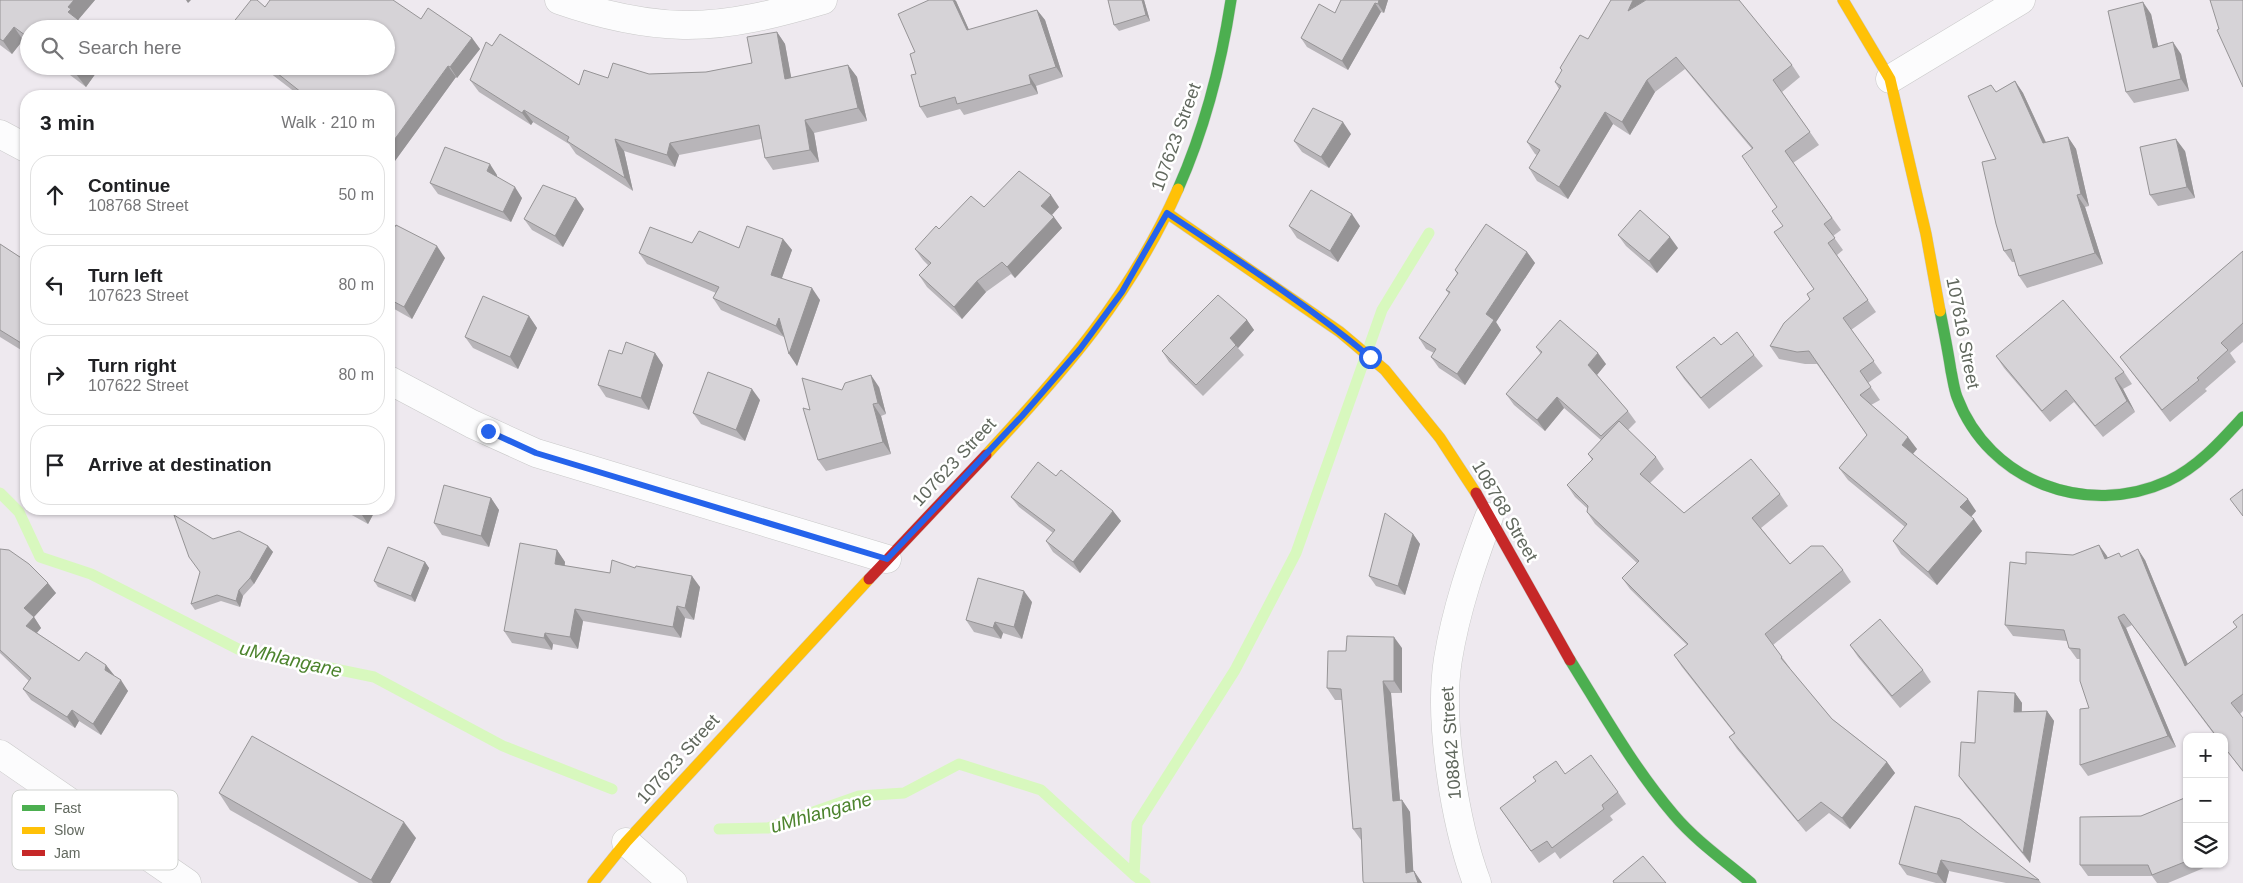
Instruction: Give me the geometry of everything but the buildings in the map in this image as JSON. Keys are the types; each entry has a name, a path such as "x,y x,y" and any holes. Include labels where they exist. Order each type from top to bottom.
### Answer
{"street":[{"path":"559,0 586,10 637,21 684,25 771,14 823,0"},
{"name":"107623 Street","path":"593,883 626,842 887,559 1022,416 1080,349 1122,292 1167,213 1204,122 1228,30 1231,0"},
{"name":"107616 Street","path":"1843,0 1890,79 1926,234 1956,396 1965,417 1977,436 1999,459 2018,473 2035,482 2074,494 2096,496 2138,492 2170,481 2196,464 2243,417"},
{"path":"1890,79 2021,0"},
{"path":"0,134 20,145"},
{"name":"108768 Street","path":"1167,213 1340,332 1385,370 1413,402 1473,487 1564,651 1635,766 1675,816 1698,839 1751,883"},
{"path":"395,383 472,424 536,453 887,559"},
{"name":"108842 Street","path":"1478,883 1470,864 1456,810 1445,706 1448,660 1460,599 1489,517"},
{"path":"0,754 52,790"},
{"path":"626,842 673,883"},
{"path":"168,870 187,883"}],"waterway":[{"path":"1134,875 1137,824 1235,670 1296,553 1382,310 1429,233"},
{"name":"uMhlangane","path":"0,493 20,514"},
{"name":"uMhlangane","path":"20,515 40,557 91,574 238,649 374,677 503,746 612,789"},
{"name":"uMhlangane","path":"719,829 768,828 859,796 904,793 959,764 1041,790 1145,883"}],"traffic: fast":[{"path":"1178,189 1188,166 1211,96 1231,0"},
{"path":"1940,311 1955,391 1972,427 1992,451 2016,471 2044,485 2074,493 2105,495 2137,492 2168,481 2199,461 2243,417"},
{"path":"1570,660 1619,739 1659,797 1692,834 1751,883"}],"traffic: slow":[{"path":"1843,0 1890,79 1926,234 1940,311"},
{"path":"986,455 1042,393 1094,331 1139,264 1178,189"},
{"path":"1167,213 1340,332 1385,370 1440,438 1476,493"},
{"path":"593,883 626,842 869,579"}],"traffic: jam":[{"path":"869,579 986,455"},
{"path":"1476,493 1570,660"}],"route":[{"path":"488,431 536,453 887,559 1060,374 1104,319 1122,292 1167,213 1286,293 1340,332 1370,357"}]}
